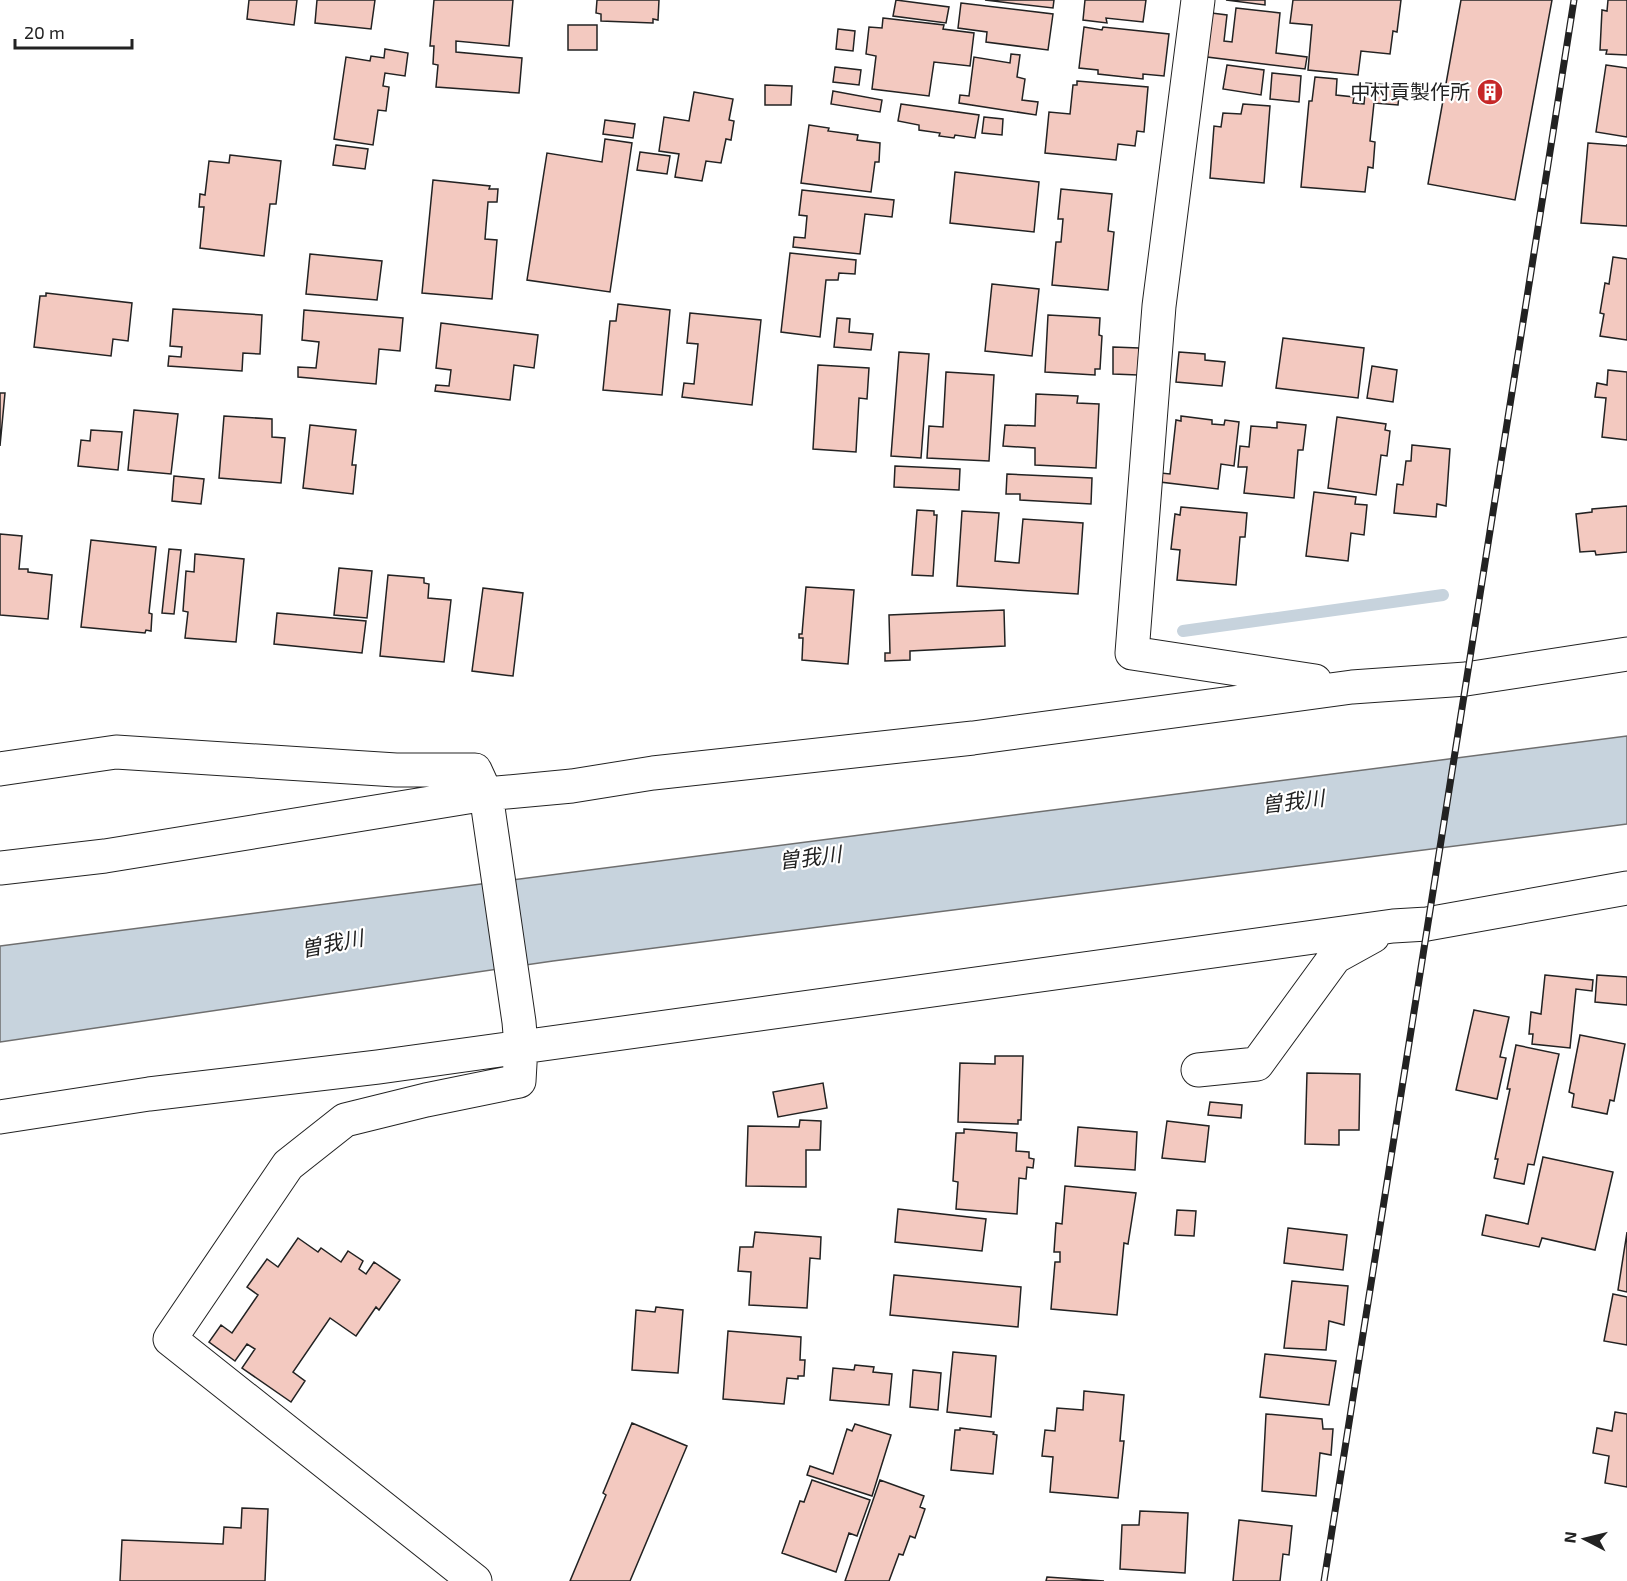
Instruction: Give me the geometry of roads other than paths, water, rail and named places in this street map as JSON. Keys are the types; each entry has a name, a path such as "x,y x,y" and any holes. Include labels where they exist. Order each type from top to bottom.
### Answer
{"street":[{"path":"1198,0 1159,306 1132,653 1352,687"},
{"path":"0,868 487,804 572,786 653,773 973,738 1352,687 1466,679 1627,654"},
{"path":"0,769 116,752 396,770 476,770 487,804 520,1034 519,1081 426,1100 345,1120 288,1165 170,1339 475,1581"},
{"path":"0,1117 149,1094 378,1067 520,1034 1393,926 1427,924 1627,888"},
{"path":"1198,1070 1257,1064 1335,957 1393,926"}],"water":[{"name":"曽我川","path":"1627,736 1627,824 553,961 0,1042 0,946"}],"waterway":[{"path":"1183,631 1443,595"}],"railway":[{"path":"1324,1581 1574,0"}],"place":[{"name":"中村貢製作所","path":"1490,92"}]}
